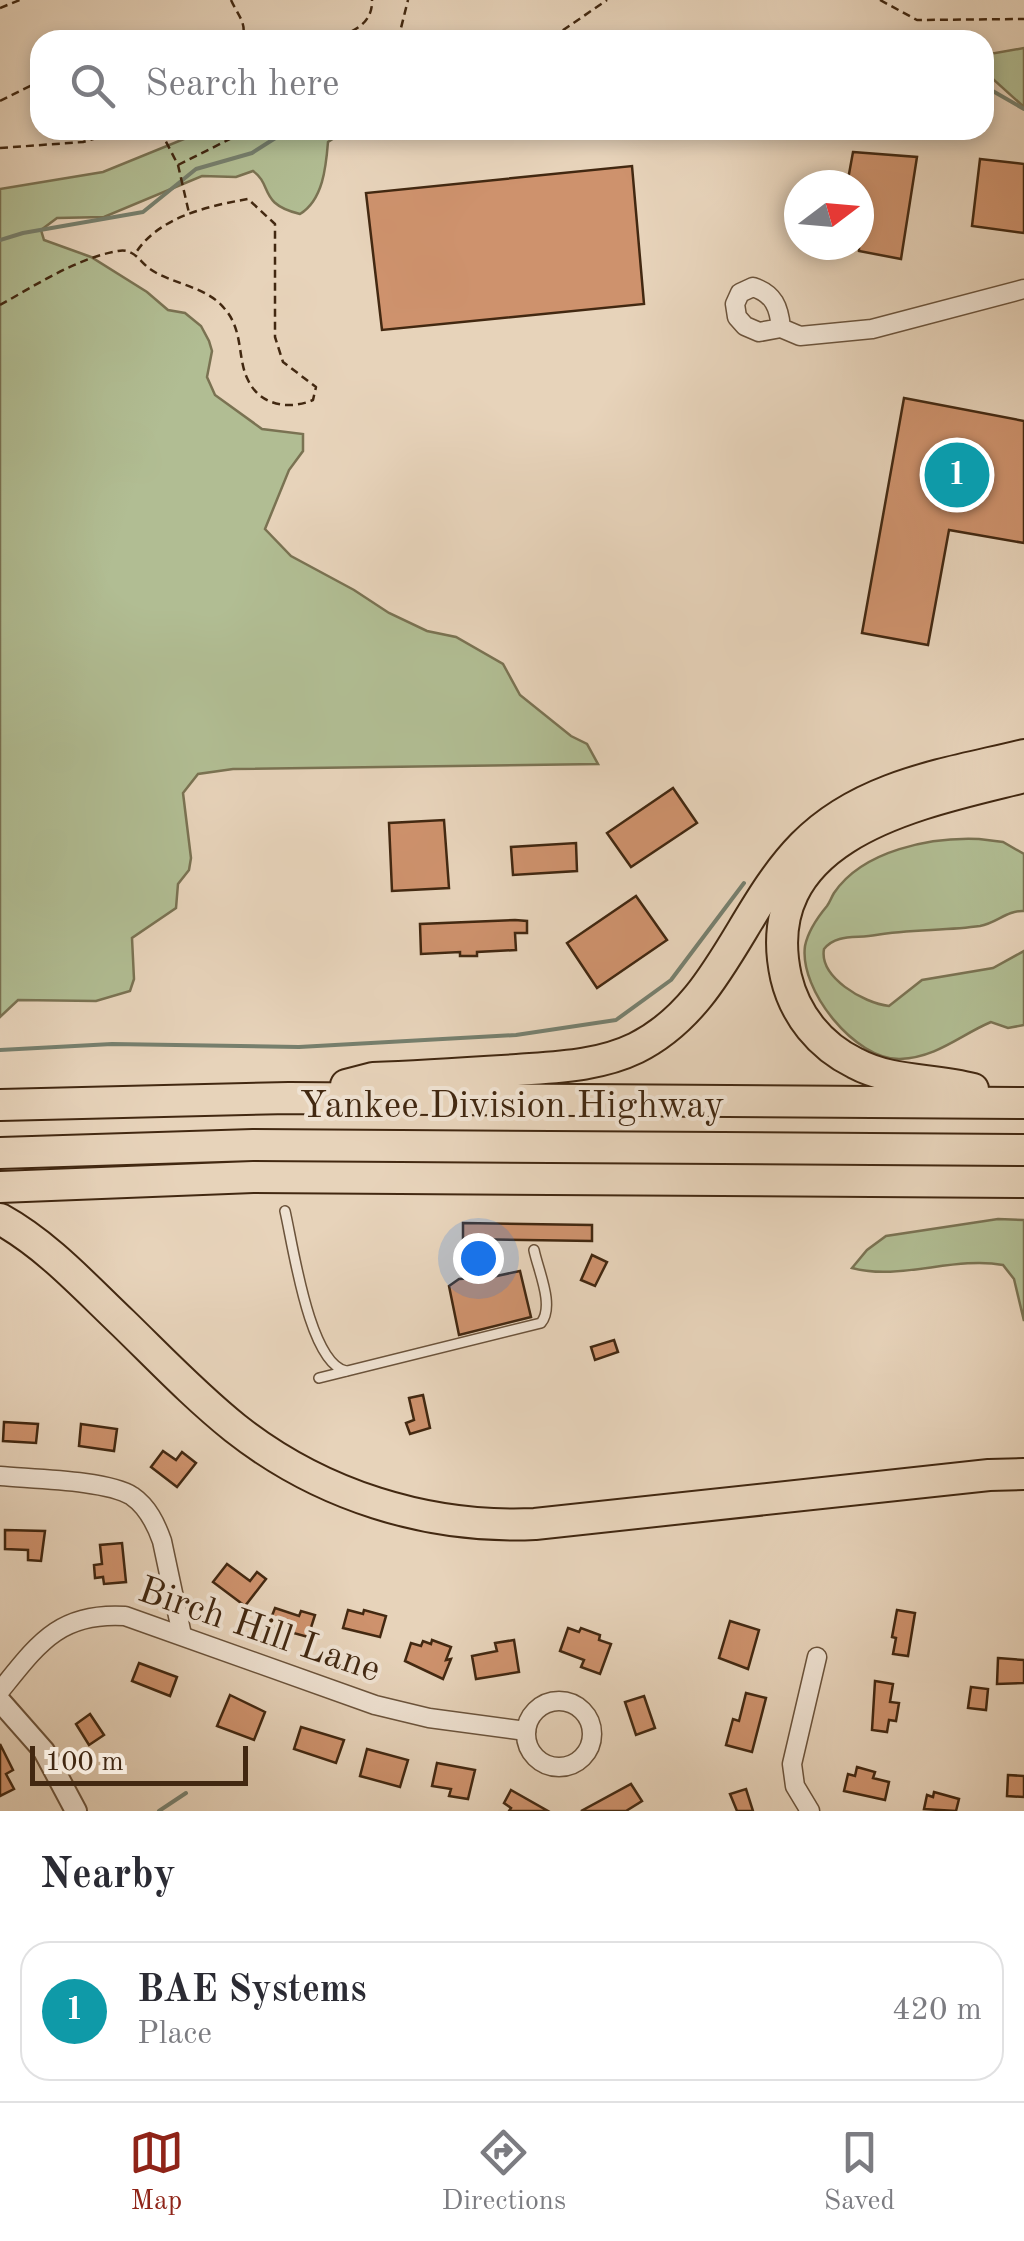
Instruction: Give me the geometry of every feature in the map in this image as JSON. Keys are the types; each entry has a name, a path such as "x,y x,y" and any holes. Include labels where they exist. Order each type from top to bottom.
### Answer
{"highway":[{"path":"289,1098 373,1078 582,1064 634,1048 674,1023 696,1002 789,861 833,820 864,800 902,786 1024,755"},
{"path":"1024,777 890,812 840,842 816,864 796,894 788,914 783,953 798,1010 815,1033 843,1057 890,1077 948,1082 1024,1103"},
{"name":"Yankee Division Highway","path":"0,1106 289,1098 1024,1103"},
{"name":"Yankee Division Highway","path":"0,1153 236,1145 1024,1150"},
{"path":"0,1187 253,1176 1024,1182"},
{"path":"0,1219 46,1250 220,1415 260,1447 342,1491 420,1515 483,1524 535,1524 1024,1474"}],"street":[{"path":"781,328 800,336 872,329 1024,290"},
{"path":"0,1476 110,1488 140,1503 162,1541 182,1636"},
{"name":"Birch Hill Lane","path":"0,1691 39,1644 69,1623 88,1616 125,1616 387,1709 526,1731"},
{"path":"810,1811 795,1786 792,1764 817,1657"},
{"path":"0,1701 44,1751 76,1811"}],"lane":[{"path":"285,1211 317,1340 335,1367 350,1370"},
{"path":"319,1378 541,1323 547,1308 534,1250"}],"path":[{"path":"0,8 20,0"},
{"path":"231,0 245,30"},
{"path":"350,30 362,25 372,12 372,0"},
{"path":"400,30 408,0"},
{"path":"563,30 607,0"},
{"path":"880,0 917,20 1024,19"},
{"path":"0,101 30,86"},
{"path":"0,148 90,140"},
{"path":"165,140 178,165 189,215"},
{"path":"178,165 228,140"},
{"path":"0,306 73,266 122,250 135,254 150,269 184,282 224,306 241,340 248,380 263,397 278,405 296,407 314,400 316,387 282,362 275,338 274,224 248,199 211,206 167,224 141,244 135,254"}],"green space":[{"path":"1024,48 1024,107 994,80 994,53"},
{"path":"181,140 331,140 318,192 300,214 272,200 253,171 236,177 202,176 104,217 57,218 41,230 44,240 91,257 168,310 185,313 201,326 209,341 212,351 207,377 215,395 262,429 303,434 303,451 289,470 265,529 291,556 389,613 427,631 456,637 503,664 520,695 587,744 598,764 233,769 198,774 183,793 189,870 178,884 176,908 132,938 134,979 130,991 96,1001 18,1000 0,1017 0,189 103,172"},
{"path":"979,839 1003,842 1024,854 1024,911 980,926 841,939 824,949 824,959 845,987 867,1000 889,1006 922,980 993,968 1024,951 1024,1025 1008,1028 991,1022 937,1050 914,1057 883,1056 865,1048 833,1019 811,982 805,946 813,925 847,878 880,856 920,844"},
{"path":"998,1219 1024,1220 1024,1321 1014,1279 1003,1265 966,1264 888,1272 852,1268 886,1236"}],"building":[{"path":"853,152 917,157 901,259 874,254 874,170 850,170"},
{"path":"980,159 1024,164 1024,233 972,226"},
{"path":"632,166 644,304 382,330 366,193"},
{"path":"904,398 1024,421 1024,543 949,530 928,645 862,633"},
{"path":"673,788 697,823 631,867 607,833"},
{"path":"444,820 449,888 392,891 389,823"},
{"path":"576,843 577,871 513,875 511,847"},
{"path":"636,896 667,940 597,988 567,943"},
{"path":"527,921 527,933 515,933 516,950 477,952 477,956 460,956 460,952 421,954 420,924"},
{"path":"463,1223 592,1225 592,1241 463,1239"},
{"path":"592,1255 607,1262 595,1286 581,1280"},
{"path":"490,1268 492,1277 520,1271 531,1317 459,1335 449,1286 459,1279 475,1278 474,1272"},
{"path":"614,1340 618,1352 595,1360 591,1347"},
{"path":"423,1395 430,1428 410,1434 406,1423 414,1420 409,1398"},
{"path":"4,1422 38,1424 36,1443 3,1441"},
{"path":"81,1424 117,1429 114,1451 79,1446"},
{"path":"163,1451 176,1460 182,1452 196,1463 177,1487 151,1467"},
{"path":"5,1530 45,1531 41,1561 28,1560 28,1550 5,1549"},
{"path":"122,1543 126,1582 104,1584 103,1577 95,1578 94,1565 102,1564 100,1545"},
{"path":"227,1564 250,1581 257,1572 266,1579 245,1606 213,1582"},
{"path":"275,1608 299,1616 301,1611 315,1615 308,1637 268,1626"},
{"path":"348,1610 386,1616 380,1637 343,1628"},
{"path":"897,1610 915,1613 908,1656 893,1654"},
{"path":"730,1621 759,1630 748,1669 719,1658"},
{"path":"568,1628 600,1635 599,1640 611,1644 600,1674 581,1667 584,1660 560,1651"},
{"path":"432,1640 451,1647 443,1679 405,1661 411,1643 421,1646 423,1641 431,1644"},
{"path":"514,1640 519,1672 476,1679 472,1656 497,1651 495,1643"},
{"path":"998,1658 1024,1660 1024,1683 997,1684"},
{"path":"139,1663 177,1677 170,1696 132,1681"},
{"path":"875,1681 893,1684 890,1702 899,1703 896,1721 889,1720 887,1732 872,1730"},
{"path":"971,1687 988,1689 986,1710 968,1708"},
{"path":"746,1693 766,1698 752,1752 726,1745 733,1719 739,1721"},
{"path":"230,1695 265,1712 254,1740 217,1726"},
{"path":"644,1696 655,1728 636,1735 625,1702"},
{"path":"90,1714 104,1735 89,1745 76,1724"},
{"path":"301,1727 344,1740 336,1763 294,1749"},
{"path":"0,1744 13,1770 6,1774 14,1789 0,1796"},
{"path":"367,1749 408,1760 400,1787 360,1776"},
{"path":"437,1763 475,1770 468,1799 449,1796 451,1789 432,1786"},
{"path":"857,1767 875,1772 873,1778 889,1782 885,1800 844,1791 848,1774 855,1776"},
{"path":"1008,1775 1024,1776 1024,1797 1007,1796"},
{"path":"631,1784 642,1801 626,1811 581,1811"},
{"path":"746,1789 753,1811 737,1811 730,1794"},
{"path":"511,1790 548,1811 509,1811 511,1808 504,1803"},
{"path":"934,1792 959,1799 956,1811 924,1809 927,1795 933,1797"}],"waterway":[{"path":"994,92 1024,109"},
{"path":"0,240 143,212 196,169 252,153 272,140"},
{"path":"0,1050 112,1044 299,1047 516,1035 616,1020 671,980 744,883"},
{"path":"159,1811 186,1793"}],"place":[{"name":"BAE Systems","path":"957,475"}]}
